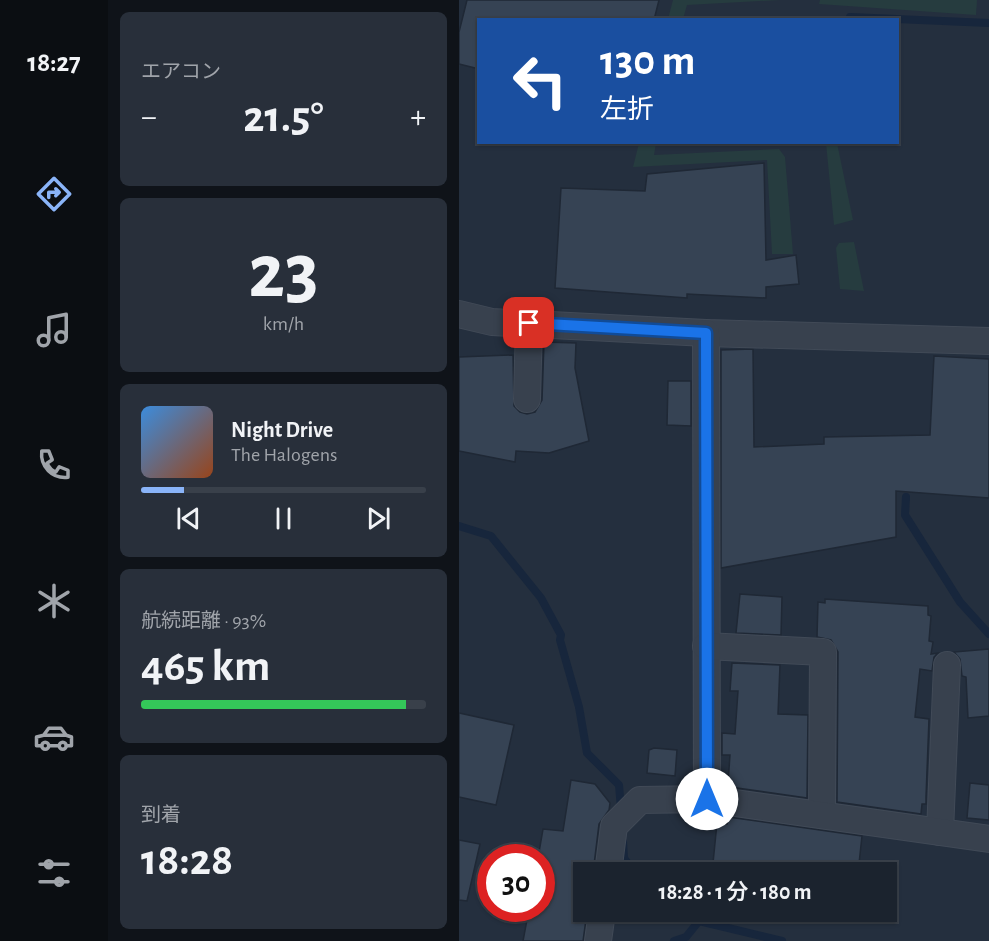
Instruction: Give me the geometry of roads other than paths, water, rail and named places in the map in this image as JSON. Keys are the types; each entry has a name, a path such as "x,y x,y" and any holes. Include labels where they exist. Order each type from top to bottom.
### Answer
{"street":[{"path":"459,314 492,322 706,333 989,341"},
{"path":"527,399 529,323"},
{"path":"706,333 707,799"},
{"path":"706,646 823,652 822,815"},
{"path":"940,832 947,665"},
{"path":"609,862 614,826 640,800 707,799 989,839"},
{"path":"598,941 601,922"}],"waterway":[{"path":"850,17 873,18"},
{"path":"899,19 989,23"},
{"path":"906,497 905,515 960,602 989,634"},
{"path":"459,526 491,536 541,598 561,635 560,640 579,707 587,753 619,785 621,809"},
{"path":"623,842 624,858 627,862"},
{"path":"674,941 686,937 698,922"},
{"path":"703,922 782,941"}]}
